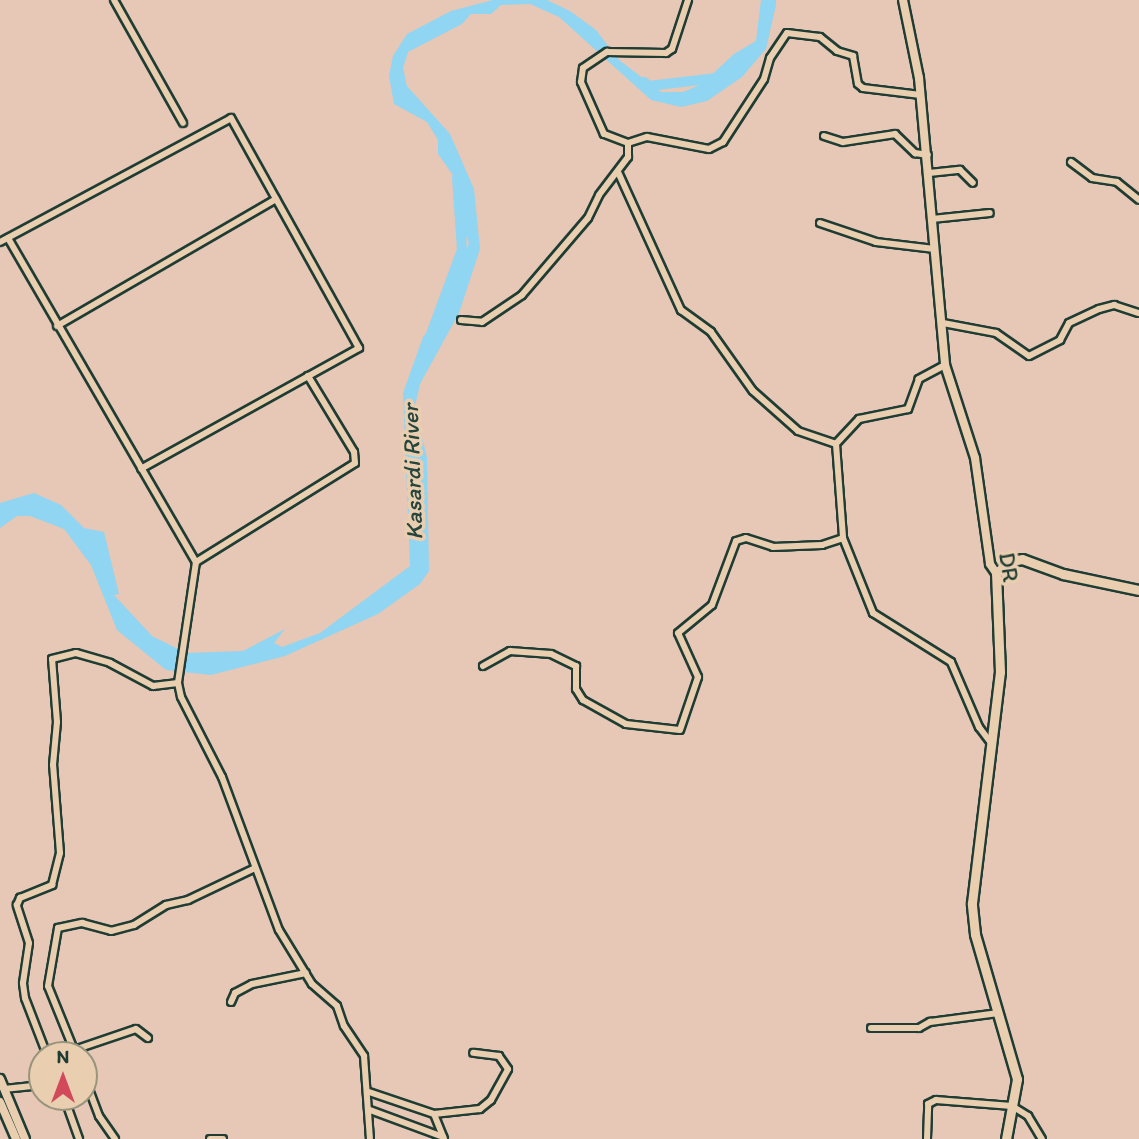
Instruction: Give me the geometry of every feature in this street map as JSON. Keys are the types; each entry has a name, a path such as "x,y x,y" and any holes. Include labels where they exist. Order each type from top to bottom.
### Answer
{"main road":[{"path":"996,573 1011,561 1022,559 1063,574 1139,590"},
{"name":"DR","path":"996,573 1000,672 972,904 1017,1079 1006,1139"}],"street":[{"path":"114,0 183,123"},
{"path":"688,0 672,49 666,53 607,52 583,68 581,82 604,134 628,143 648,137 694,148 717,146 737,127 786,33 820,37 837,51 853,56 863,88 921,95"},
{"name":"DR","path":"903,0 921,95 928,155 945,365 975,458 990,564 996,573"},
{"path":"0,243 231,118 359,348 141,469"},
{"path":"824,136 843,142 895,134 915,153 928,155"},
{"path":"461,320 482,322 522,295 588,218 599,195 628,157 628,143"},
{"path":"1071,162 1092,178 1117,182 1139,200"},
{"path":"929,173 960,170 973,183"},
{"path":"618,172 681,310 711,332 753,391 799,431 836,444"},
{"path":"57,326 276,199"},
{"path":"932,219 990,213"},
{"path":"820,223 876,242 935,249"},
{"path":"8,238 196,562 179,679 184,708 222,777 279,930 320,994 337,1006 366,1063 370,1139"},
{"path":"943,323 996,333 1029,356 1062,339 1069,323 1099,309 1114,305 1139,313"},
{"path":"945,365 919,379 908,409 859,419 836,444 843,538 873,613 951,662 979,727 992,744"},
{"path":"196,562 355,463 354,452 308,376"},
{"path":"484,667 510,651 551,654 576,667 576,689 583,700 626,724 680,730 698,677 678,633 712,605 736,541 746,538 773,547 822,545 843,538"},
{"path":"42,1041 23,983 29,943 17,905 23,896 52,885 60,853 52,765 57,722 52,659 76,653 110,663 153,686 179,679"},
{"path":"70,1041 48,986 58,928 82,923 111,931 134,925 166,905 188,900 255,868"},
{"path":"231,1002 235,993 252,984 306,973"},
{"path":"871,1028 919,1028 930,1022 998,1013"},
{"path":"98,1043 136,1029 148,1038"},
{"path":"369,1092 435,1114 481,1110 503,1083 507,1062 499,1056 472,1053"},
{"path":"0,1079 25,1139"},
{"path":"4,1089 28,1086"},
{"path":"927,1139 930,1101 1012,1106 1028,1116 1042,1139"},
{"path":"0,1102 16,1139"},
{"path":"370,1110 444,1138"},
{"path":"69,1111 79,1139"},
{"path":"97,1111 115,1139"},
{"path":"435,1114 444,1138"},
{"path":"210,1139 223,1139"}],"water":[{"path":"493,0 547,0 570,11 596,30 619,60 661,92 683,92 702,84 734,54 756,41 761,0 776,0 776,5 766,49 742,77 707,101 681,107 651,100 559,17 530,4 501,5 491,14 471,14 462,24 408,52 403,68 407,86 450,134 474,189 480,249 459,313 420,384 415,406 427,458 429,571 420,584 378,614 285,656 211,675 166,670 117,630 91,565 64,529 30,516 17,516 0,528 0,503 34,493 61,505 84,528 104,532 119,594 114,595 152,636 186,653 243,651 285,629 274,643 282,647 320,633 410,566 403,393 423,337 443,315 469,243 460,223 455,178 438,154 438,140 427,122 394,104 389,76 393,56 407,34 451,11"}],"waterway":[{"name":"Kasardi River","path":"644,82 649,86 717,78"},
{"name":"Kasardi River","path":"427,345 462,250 457,177"}]}
